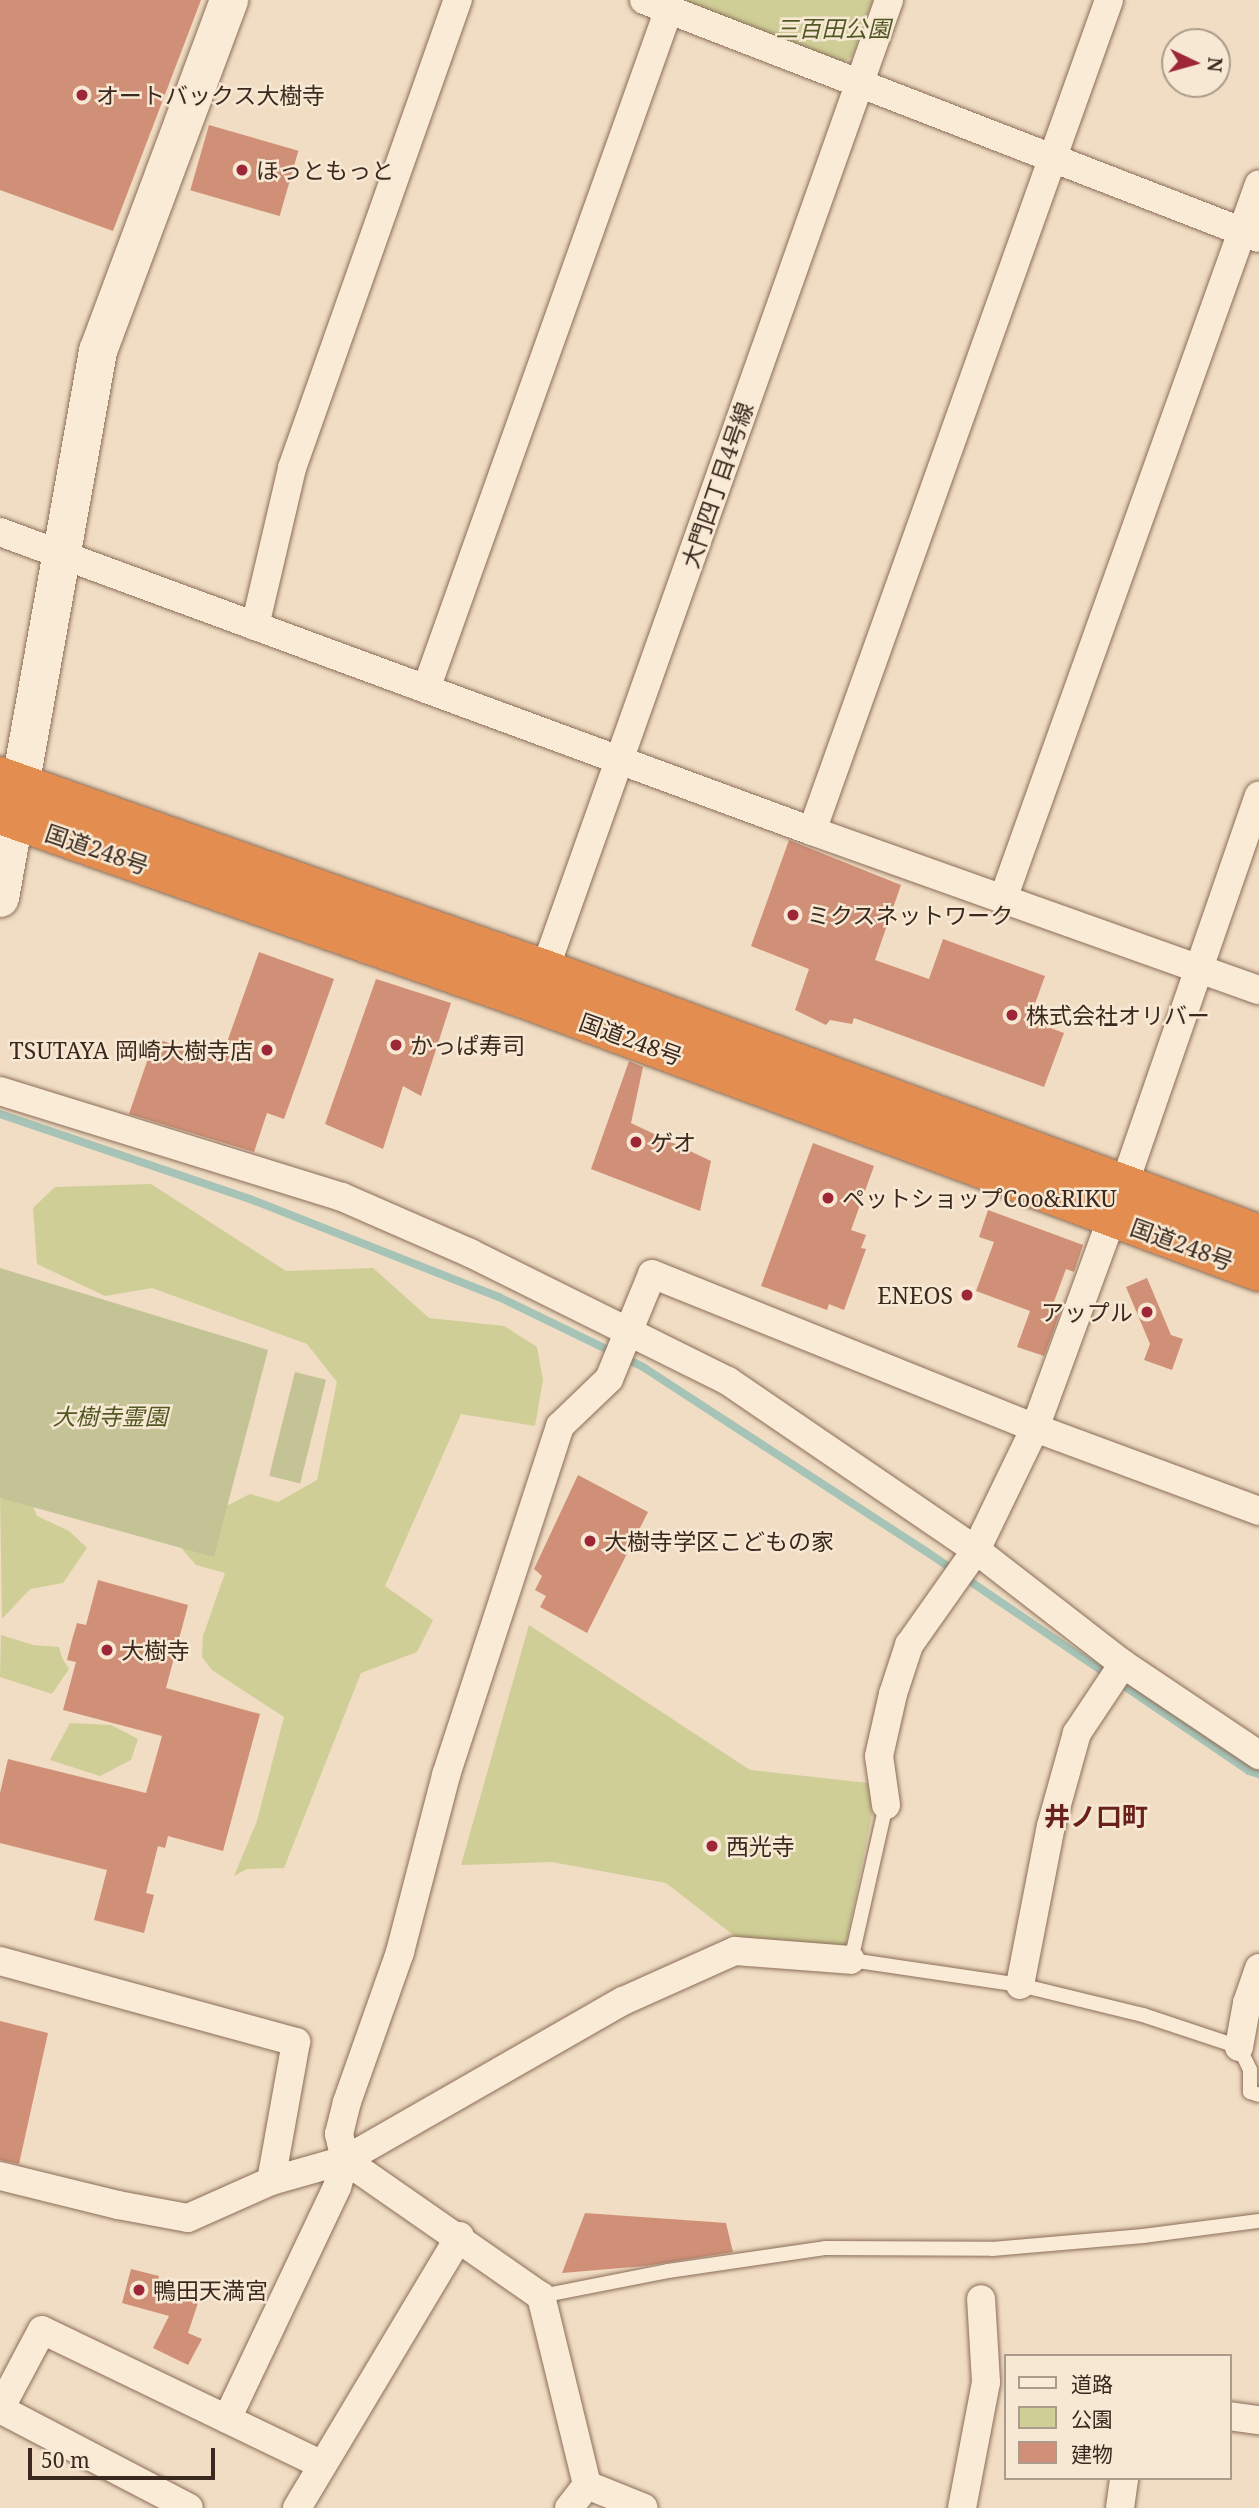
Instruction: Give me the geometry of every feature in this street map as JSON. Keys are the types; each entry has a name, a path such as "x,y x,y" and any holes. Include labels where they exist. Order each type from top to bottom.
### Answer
{"highway":[{"name":"国道248号","path":"9,799 545,970 1118,1202 1259,1272"},
{"name":"国道248号","path":"9,799 529,1001 1118,1202 1259,1234"}],"street":[{"path":"0,898 9,799 61,554 98,351 229,0"},
{"path":"255,626 292,468 458,0"},
{"name":"大門四丁目4号線","path":"545,970 889,0"},
{"path":"812,831 1109,0"},
{"path":"426,689 657,5 1251,235"},
{"path":"1003,899 1251,235 1259,184"},
{"path":"0,532 812,831 1259,990"},
{"path":"886,1805 879,1756 893,1695 909,1644 976,1550 1035,1428 1118,1202 1259,796"},
{"path":"0,1091 342,1197 470,1253 632,1331 728,1381 976,1550 1123,1664 1259,1755"},
{"path":"227,2420 337,2187 345,2160 339,2134 347,2102 400,1952 446,1775 560,1426 609,1380 632,1331 652,1274 1035,1428 1259,1511"},
{"path":"1020,1985 1051,1826 1077,1733 1123,1664"},
{"path":"0,2176 118,2205 188,2218 271,2181 345,2160 622,2001 735,1951 851,1960"},
{"path":"0,1961 296,2042 271,2181"},
{"path":"1239,2047 1247,2003 1259,1968"},
{"path":"345,2160 460,2236 541,2296 587,2485"},
{"path":"297,2508 460,2236"},
{"path":"962,2508 996,2383 981,2299"},
{"path":"190,2508 0,2409 42,2330 323,2465"},
{"path":"1231,2416 1259,2420"},
{"path":"1120,2508 1124,2480"},
{"path":"569,2508 587,2485"},
{"path":"587,2485 645,2508"}],"lane":[{"path":"886,1805 851,1960 1020,1985 1143,2015 1239,2047 1250,2070 1250,2092 1259,2095"},
{"path":"541,2296 668,2271 826,2248 992,2249 1143,2236 1259,2221"}],"green space":[{"name":"三百田公園","path":"678,0 873,0 852,57 841,63"},
{"path":"151,1184 286,1271 373,1268 429,1318 504,1326 537,1347 543,1380 535,1426 461,1414 385,1586 433,1620 417,1652 361,1673 284,1868 247,1869 234,1876 257,1821 284,1717 212,1670 202,1657 203,1636 225,1573 196,1565 170,1535 250,1494 278,1502 317,1480 337,1382 307,1344 152,1288 105,1296 37,1264 33,1208 55,1187"},
{"name":"大樹寺霊園","path":"0,1268 268,1350 214,1557 0,1498"},
{"path":"295,1372 326,1380 300,1484 269,1476"},
{"path":"24,1485 37,1516 69,1531 87,1548 63,1583 30,1589 2,1619 0,1489"},
{"path":"529,1625 750,1770 868,1783 872,1814 845,1949 737,1938 666,1883 552,1862 461,1865"},
{"path":"1,1635 33,1645 59,1647 69,1669 52,1694 0,1677"},
{"path":"70,1723 111,1725 138,1739 131,1760 100,1776 50,1760"}],"building":[{"name":"オートバックス大樹寺","path":"0,0 201,0 113,231 0,190"},
{"name":"ほっともっと","path":"209,125 298,151 280,216 190,190"},
{"path":"789,840 901,885 875,960 929,979 943,939 1045,976 1029,1020 1064,1033 1044,1087 854,1018 852,1024 830,1020 826,1025 795,1010 809,969 751,946"},
{"name":"TSUTAYA 岡崎大樹寺店","path":"259,952 334,979 284,1119 267,1113 254,1152 129,1114 155,1038 220,1062"},
{"name":"かっぱ寿司","path":"376,979 451,1003 421,1096 403,1086 383,1149 325,1124"},
{"name":"ゲオ","path":"629,1061 643,1067 631,1123 711,1161 700,1211 591,1169"},
{"name":"ペットショップCoo&RIKU","path":"813,1143 874,1166 851,1230 866,1235 861,1248 866,1249 844,1310 829,1304 827,1310 761,1286"},
{"path":"988,1210 1083,1245 1074,1272 1066,1269 1052,1307 1061,1310 1044,1356 1017,1347 1030,1311 976,1291 994,1242 979,1237"},
{"path":"1147,1278 1171,1335 1183,1339 1172,1370 1144,1360 1150,1344 1126,1287"},
{"name":"大樹寺学区こどもの家","path":"578,1475 648,1512 587,1633 540,1607 546,1596 535,1590 542,1576 534,1569"},
{"path":"98,1580 188,1605 166,1688 260,1714 223,1851 168,1836 165,1848 158,1846 146,1893 154,1895 144,1933 94,1920 107,1870 0,1843 0,1793 8,1759 146,1793 162,1736 63,1710 76,1662 67,1660 72,1640 77,1623 86,1625"},
{"path":"0,2021 48,2033 19,2164 0,2160"},
{"path":"585,2213 726,2223 733,2252 645,2266 562,2273"},
{"path":"131,2269 159,2276 158,2282 200,2297 188,2333 202,2339 188,2365 153,2348 169,2316 122,2303"}],"waterway":[{"path":"0,1114 250,1199 499,1297 643,1367 924,1550 1249,1771 1259,1774"}],"place":[{"name":"オートバックス大樹寺","path":"82,95"},
{"name":"ほっともっと","path":"242,170"},
{"name":"ミクスネットワーク","path":"793,915"},
{"name":"株式会社オリバー","path":"1012,1015"},
{"name":"かっぱ寿司","path":"396,1045"},
{"name":"TSUTAYA 岡崎大樹寺店","path":"267,1050"},
{"name":"ゲオ","path":"636,1142"},
{"name":"ペットショップCoo&RIKU","path":"828,1198"},
{"name":"ENEOS","path":"967,1295"},
{"name":"アップル","path":"1147,1312"},
{"name":"大樹寺学区こどもの家","path":"590,1541"},
{"name":"大樹寺","path":"107,1650"},
{"name":"西光寺","path":"712,1846"},
{"name":"鴨田天満宮","path":"139,2290"}],"district":[{"name":"井ノ口町","path":"1096,1817"}]}
